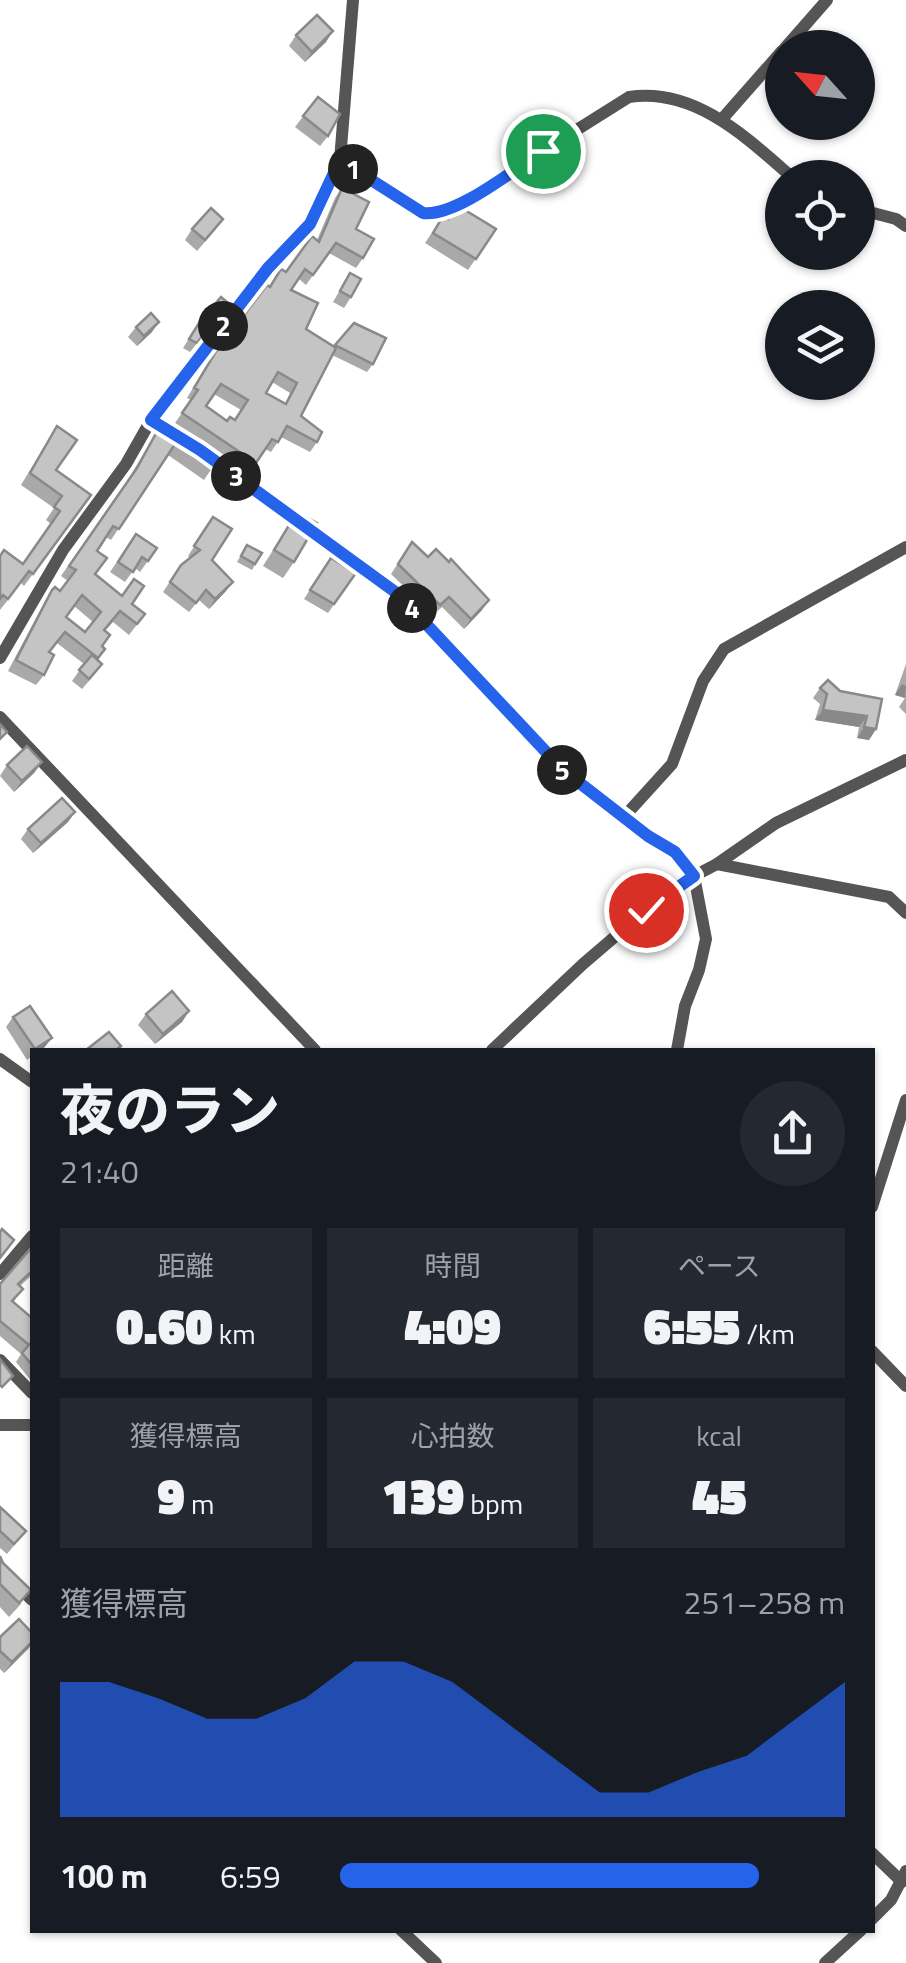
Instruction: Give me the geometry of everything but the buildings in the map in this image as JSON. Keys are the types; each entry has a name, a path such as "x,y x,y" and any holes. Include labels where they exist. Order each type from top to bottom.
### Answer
{"street":[{"path":"2,652 63,550 126,464 151,420 268,268 310,224 340,160 353,0"},
{"path":"801,30 827,0"},
{"path":"723,118 765,70"},
{"path":"340,160 423,213 435,214 457,205 629,97 647,94 723,118 772,160"},
{"path":"875,213 906,226"},
{"path":"151,420 200,450 398,594 563,770 623,818 675,852 694,876 706,939 677,1048"},
{"path":"623,818 672,764 703,680 724,649 906,547"},
{"path":"0,717 313,1048"},
{"path":"494,1048 583,964 646,910 694,876 776,822 906,760"},
{"path":"717,864 889,897 906,912"},
{"path":"0,1059 30,1081"},
{"path":"875,1198 906,1100"},
{"path":"0,1274 30,1238"},
{"path":"875,1354 906,1386"},
{"path":"0,1360 30,1390"},
{"path":"0,1425 30,1425"},
{"path":"0,1569 30,1598"},
{"path":"875,1856 904,1876 875,1916"},
{"path":"404,1933 436,1963"},
{"path":"825,1963 858,1933"}],"route":[{"path":"543,151 457,205 435,214 423,213 340,160 310,224 268,268 151,420 200,450 398,594 581,787 675,852 694,876 646,910"}]}
